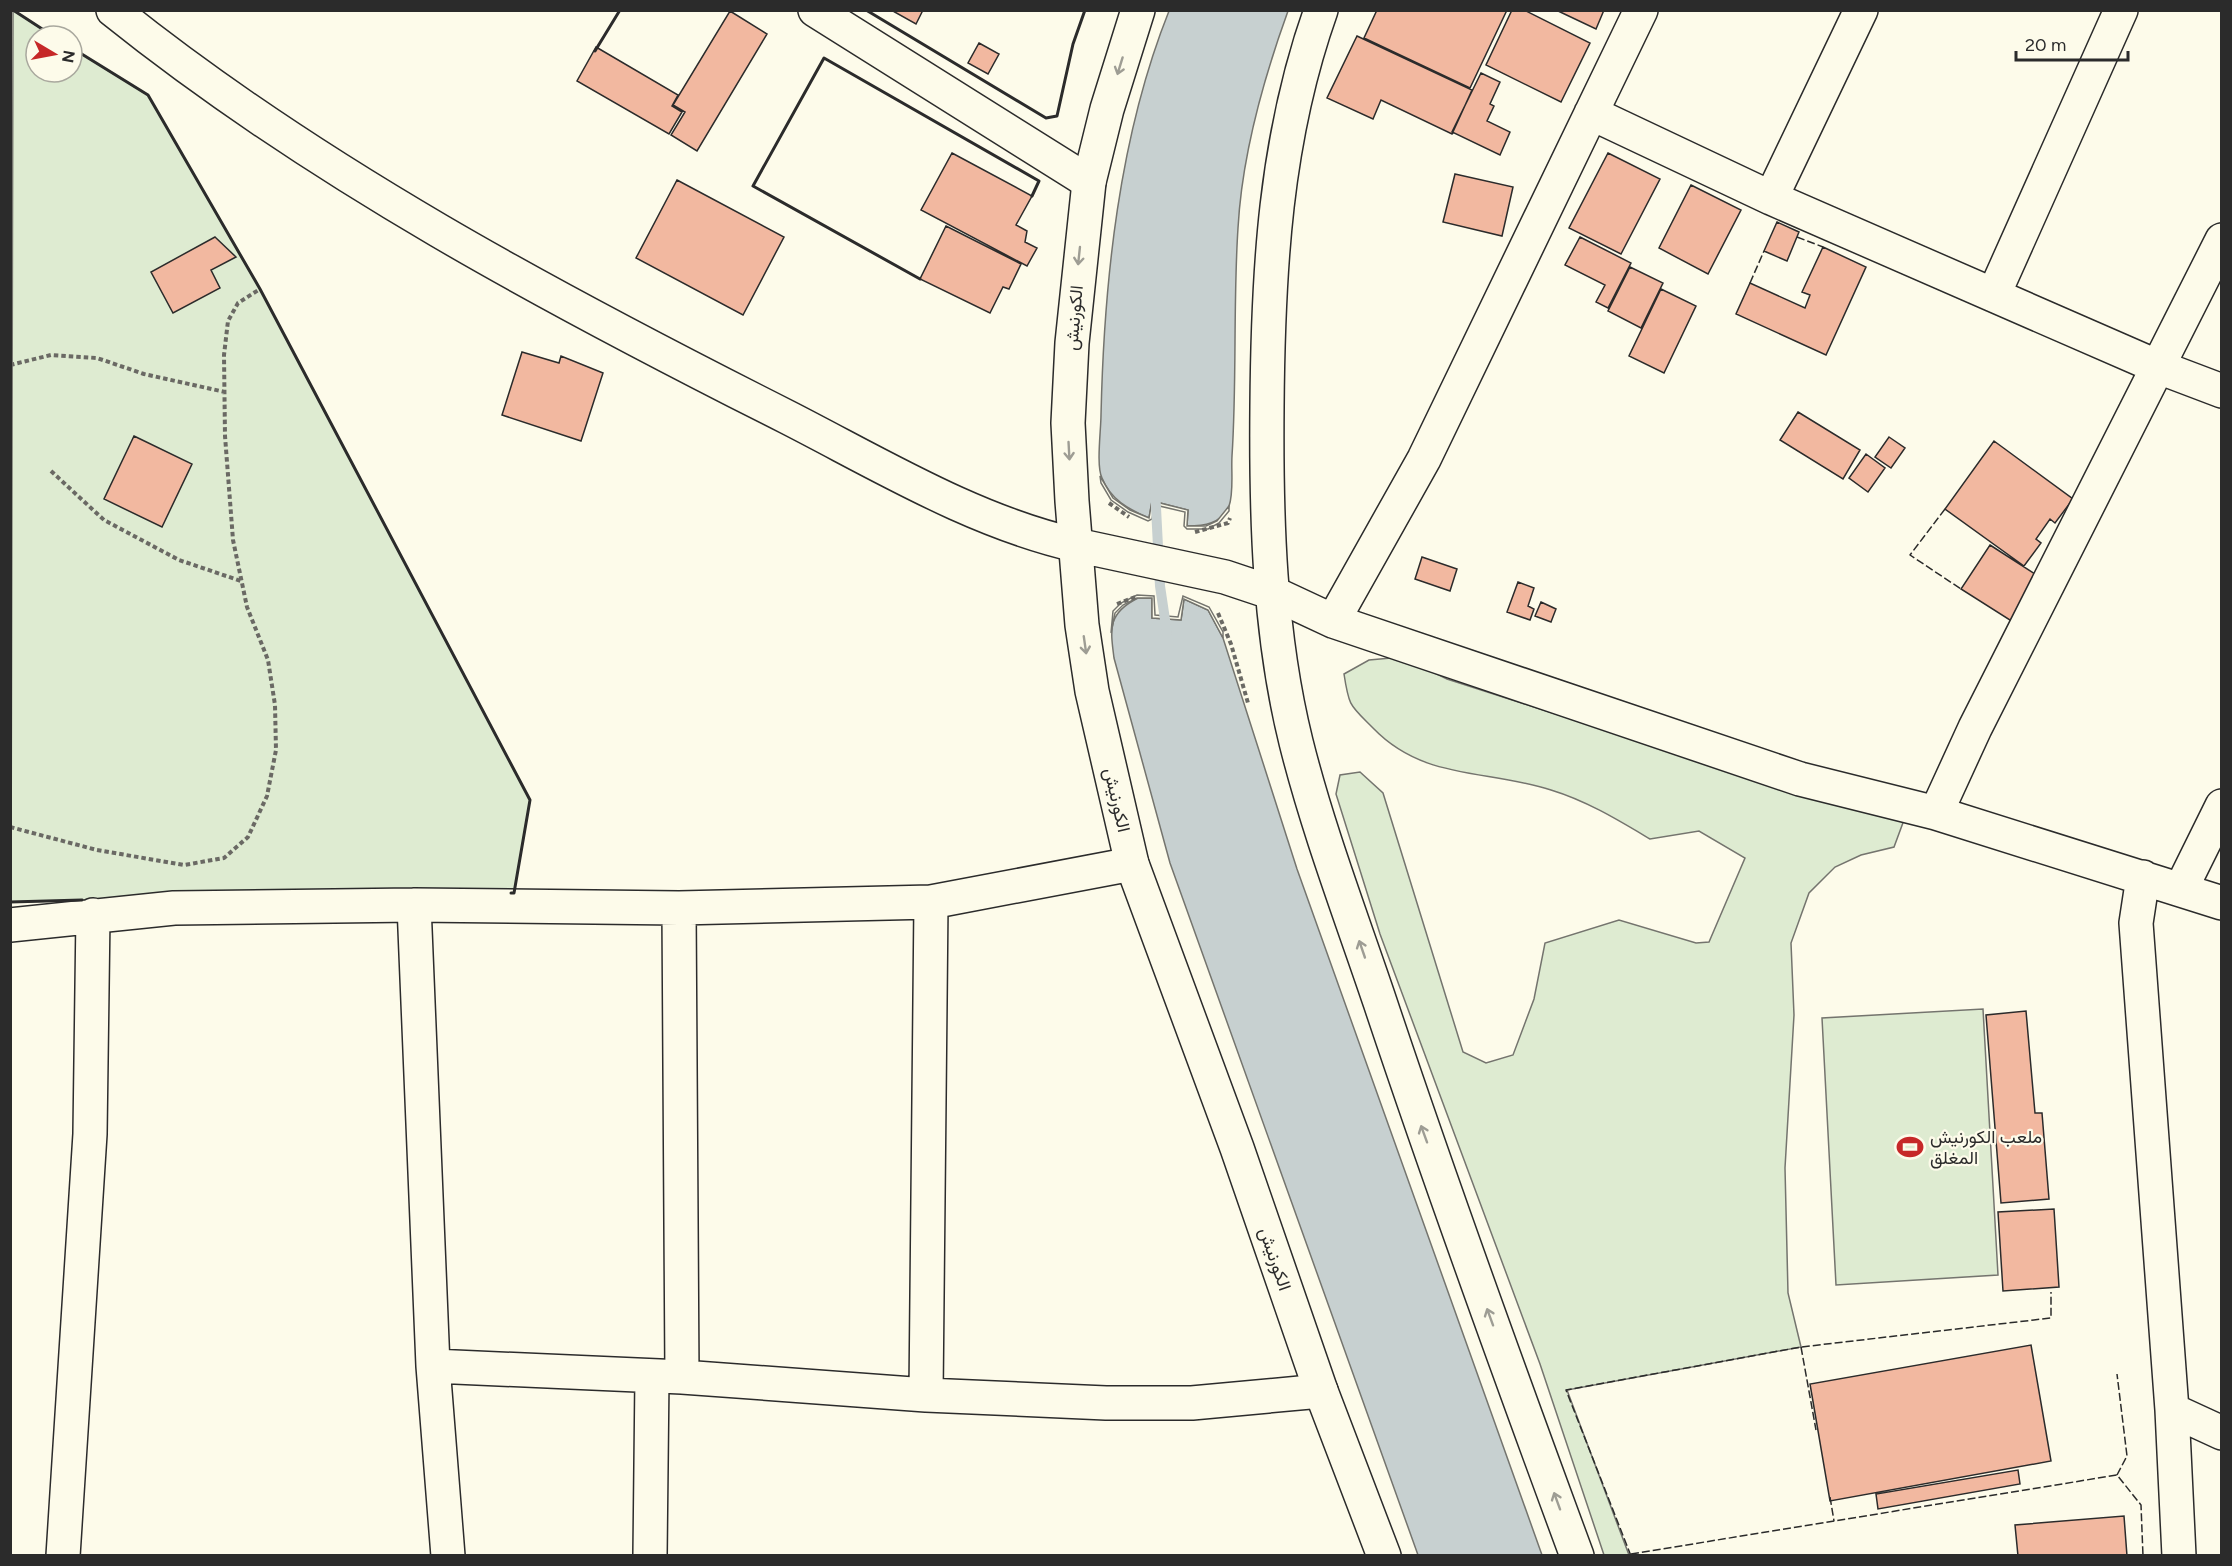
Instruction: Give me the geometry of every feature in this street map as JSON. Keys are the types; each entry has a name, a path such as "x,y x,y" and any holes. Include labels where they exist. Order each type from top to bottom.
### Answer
{"street":[{"path":"113,10 338,172 526,279 747,397 937,494 1013,527 1091,549 1224,577 1273,593 1333,621 1800,779 1936,813 2222,903"},
{"path":"815,10 1089,182"},
{"name":"الكورنيش","path":"1138,10 1107,109 1089,182 1073,321 1068,423 1091,549 1092,691 1132,864 1237,1148 1321,1391 1384,1556"},
{"path":"1321,10 1296,89 1275,206 1268,312 1266,433 1273,593 1278,643 1295,741 1320,825 1419,1119 1577,1556"},
{"path":"1333,621 1425,459 1641,10"},
{"path":"1772,198 1861,10"},
{"path":"1994,294 2121,10"},
{"path":"1591,113 1772,198 2156,366 2222,391"},
{"path":"1936,813 1975,728 2156,366 2222,240"},
{"path":"2181,889 2222,806"},
{"path":"10,925 174,908 414,905 679,908 931,902 1132,864"},
{"path":"2143,878 2136,923 2172,1410 2179,1556"},
{"path":"926,1395 931,902"},
{"path":"414,905 433,1365 448,1556"},
{"path":"650,1556 667,1376 679,908"},
{"path":"63,1556 90,1134 93,915"},
{"path":"433,1365 667,1376 926,1395 1106,1403 1192,1403 1321,1391"},
{"path":"2172,1410 2222,1409"},
{"path":"2172,1410 2222,1433"}],"path":[{"path":"10,827 97,850 184,865 224,858 248,837 267,796 276,750 275,716 268,660 247,607 232,540 224,355 228,321 238,303 260,289"},
{"path":"10,365 51,355 97,358 144,374 225,392"},
{"path":"51,471 104,520 179,560 242,582"},
{"path":"1107,502 1120,513 1137,520"},
{"path":"1191,532 1228,523"}],"green space":[{"path":"13,10 35,24 24,24 24,84 84,84 84,55 148,95 260,289 530,800 514,893 11,902"},
{"path":"1402,657 1447,679 1904,820 1894,847 1861,855 1835,867 1809,893 1791,943 1794,1015 1785,1168 1788,1293 1801,1347 1567,1390 1629,1555 1604,1555 1540,1364 1380,934 1336,794 1340,775 1360,772 1383,793 1463,1052 1486,1063 1513,1055 1534,999 1545,943 1619,920 1696,943 1709,942 1745,858 1699,831 1650,839 1564,794 1527,783 1457,771 1413,757 1393,745 1359,714 1349,700 1344,674 1369,660"},
{"name":"ملعب الكورنيش المغلق","path":"1983,1009 1998,1275 1836,1285 1822,1018"}],"shaded area":[{"path":"1169,11 1288,11 1255,118 1240,200 1231,501 1226,512 1217,520 1193,526 1187,526 1188,510 1152,501 1149,518 1127,507 1115,498 1106,486 1099,465 1106,313 1117,210 1138,108"},
{"path":"1138,598 1152,598 1152,618 1181,620 1184,599 1208,610 1223,638 1297,869 1542,1555 1418,1555 1170,863 1114,658 1113,622 1121,609"}],"pier":[{"path":"1100,476 1113,498 1130,510 1149,518 1152,501 1188,510 1187,526 1206,526 1217,521 1229,506 1229,511 1219,523 1208,529 1187,529 1184,526 1185,512 1155,505 1152,519 1148,521 1128,512 1111,500 1101,483"},
{"path":"1137,595 1154,596 1155,615 1178,617 1183,596 1209,607 1223,632 1223,638 1208,610 1184,599 1181,620 1152,618 1152,598 1137,598 1123,605 1115,613 1111,633 1113,611 1121,603"}],"building":[{"path":"891,10 923,10 916,24"},
{"path":"1377,10 1507,10 1470,88 1364,38"},
{"path":"1512,10 1524,10 1590,43 1561,102 1486,65"},
{"path":"1556,10 1604,10 1596,29"},
{"path":"730,11 767,34 697,151 671,135 685,112 673,105"},
{"path":"1357,36 1472,90 1452,134 1381,100 1373,119 1327,98"},
{"path":"979,43 999,54 988,74 968,63"},
{"path":"596,47 678,95 672,106 682,112 669,134 577,81"},
{"path":"1481,73 1500,82 1490,104 1494,106 1487,121 1510,132 1500,155 1452,132"},
{"path":"952,153 1032,196 1016,225 1027,231 1025,242 1037,248 1027,266 921,210"},
{"path":"1608,153 1660,179 1621,254 1569,228"},
{"path":"1455,174 1513,187 1502,236 1443,222"},
{"path":"677,180 784,237 743,315 636,258"},
{"path":"1691,185 1741,210 1708,274 1659,248"},
{"path":"1777,222 1799,232 1787,261 1764,251"},
{"path":"946,226 1021,264 1009,289 1003,287 990,313 920,279"},
{"path":"215,237 236,257 211,270 220,288 173,313 151,272"},
{"path":"1580,237 1631,263 1608,308 1596,302 1605,285 1565,265"},
{"path":"1823,247 1866,267 1826,355 1736,314 1750,283 1805,308 1810,295 1802,292"},
{"path":"1630,267 1663,283 1641,328 1608,311"},
{"path":"1661,289 1696,306 1664,373 1629,356"},
{"path":"522,352 559,363 561,356 603,373 581,441 502,415"},
{"path":"1798,412 1860,450 1843,479 1780,440"},
{"path":"134,436 192,464 162,527 104,499"},
{"path":"1889,437 1905,448 1891,468 1875,457"},
{"path":"1994,441 2073,499 2055,523 2050,519 2036,539 2041,543 2024,566 1945,509"},
{"path":"1866,454 1885,468 1868,492 1849,478"},
{"path":"1990,545 2041,578 2013,622 1961,589"},
{"path":"1422,557 1457,569 1450,591 1415,579"},
{"path":"1518,582 1534,588 1528,606 1534,609 1530,620 1507,612"},
{"path":"1541,602 1556,609 1551,622 1535,616"},
{"path":"2026,1011 2035,1113 2042,1113 2049,1199 2001,1203 1986,1015"},
{"path":"2054,1209 2059,1287 2003,1291 1998,1212"},
{"path":"2031,1345 2051,1461 1830,1501 1810,1384"},
{"path":"2018,1470 2020,1484 1878,1509 1876,1494"},
{"path":"2124,1516 2127,1556 2018,1556 2015,1525"}],"waterway":[{"path":"1155,488 1160,586 1167,633"}],"fence":[{"path":"1797,237 1823,247"},
{"path":"1750,283 1764,251"},
{"path":"1945,509 1910,555 1961,589"},
{"path":"1631,1556 1566,1390 1801,1347 2051,1318 2051,1292"},
{"path":"1801,1347 1816,1430"},
{"path":"2117,1374 2127,1456 2117,1475"},
{"path":"1631,1554 2117,1475 2141,1505 2143,1556"},
{"path":"1830,1497 1834,1521"}],"wall":[{"path":"13,10 35,24"},
{"path":"595,51 620,10"},
{"path":"866,10 1046,118 1057,116 1073,44 1085,10"},
{"path":"84,55 148,95 260,289 530,800 514,893 511,893"},
{"path":"920,279 753,186 824,58 1039,181 1032,196"},
{"path":"10,902 82,900"}],"place":[{"name":"ملعب الكورنيش المغلق","path":"1910,1147"}]}
